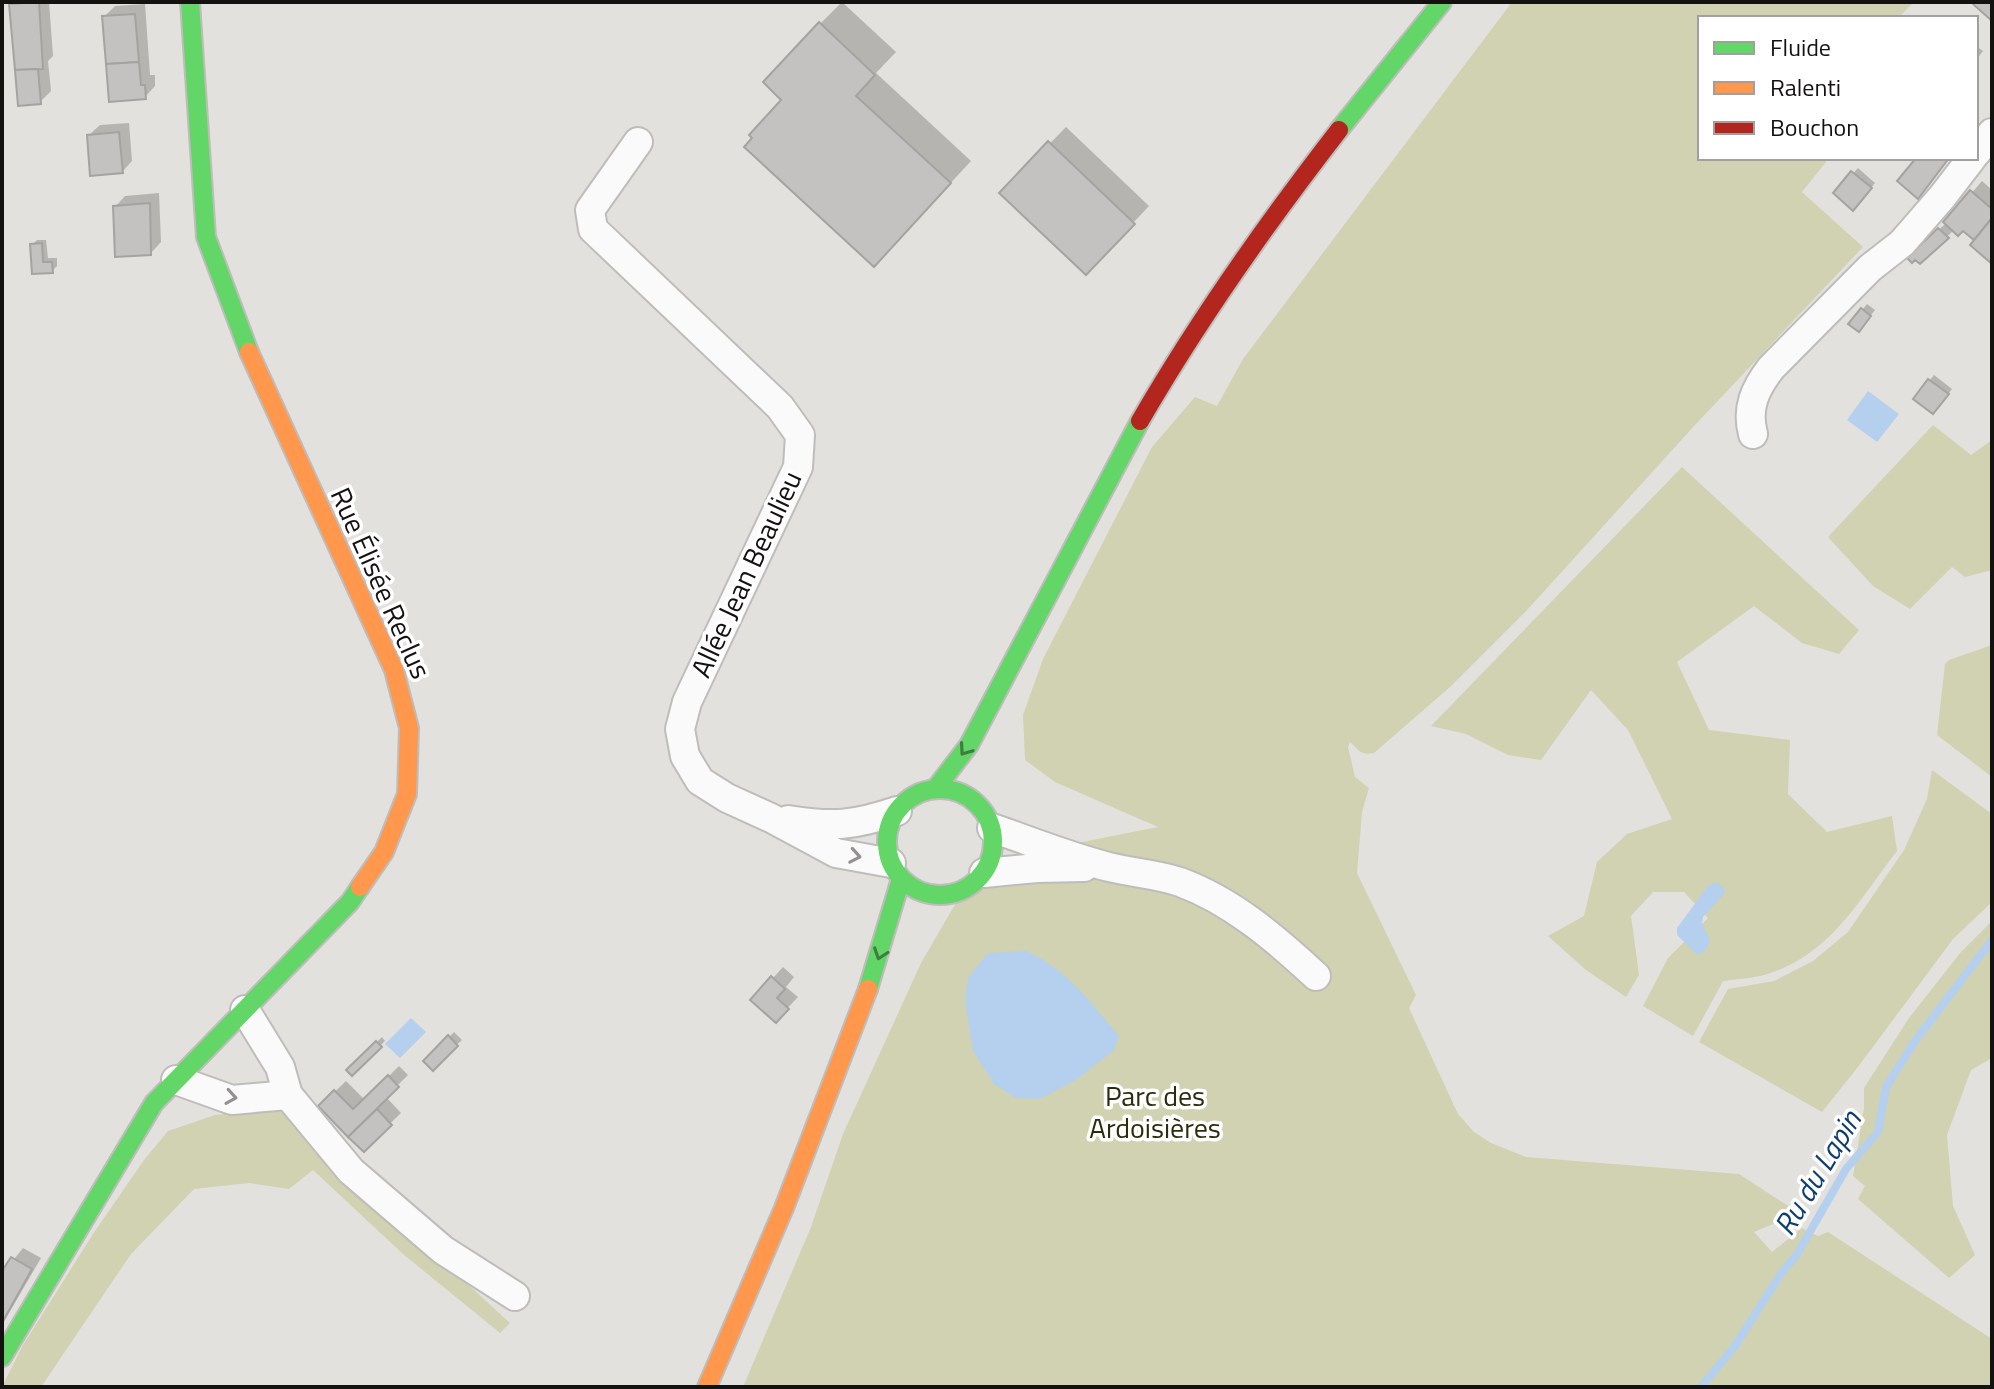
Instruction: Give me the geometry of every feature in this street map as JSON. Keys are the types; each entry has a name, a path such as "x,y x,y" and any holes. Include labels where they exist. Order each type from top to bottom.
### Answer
{"main road":[{"name":"Rue Élisée Reclus","path":"2,1357 154,1103 350,902 384,852 407,794 409,728 394,670 257,375 206,237 190,2"},
{"path":"936,788 969,745 1081,531 1172,370 1312,164 1442,2"},
{"path":"992,740 1016,660"},
{"path":"984,780 986,817 994,844 984,873 972,885 943,896 913,888 896,871 887,845 889,827 907,799 936,788 960,792 986,817"},
{"path":"707,1387 759,1273 847,1047 888,928 896,871"},
{"path":"926,917 943,896"},
{"path":"847,1047 893,966"}],"street":[{"path":"1978,151 1992,133"},
{"name":"Allée Jean Beaulieu","path":"638,142 590,210 593,229 780,407 800,435 798,467 687,702 680,729 685,756 700,781 727,798 836,853 896,871"},
{"path":"1753,434 1750,407 1758,386 1771,368 1870,268 1902,243 1971,160"},
{"name":"Allée Jean Beaulieu","path":"771,818 839,826 897,811"},
{"path":"986,817 1109,867"},
{"path":"984,873 1037,868 1109,867 1180,882 1251,921 1316,976"},
{"path":"245,1010 280,1067 288,1095 351,1171 443,1250 515,1296"},
{"path":"176,1080 232,1100 288,1095"}],"green space":[{"name":"Parc des Ardoisières","path":"1512,2 1914,2 1900,16 1698,16 1698,160 1827,160 1802,192 1863,247 1695,425 1528,609 1450,687 1374,753 1363,753 1350,742 1348,747 1355,777 1369,788 1362,812 1357,873 1416,995 1409,1008 1458,1114 1474,1132 1491,1143 1526,1157 1739,1174 1799,1213 1754,1232 1772,1252 1802,1228 1818,1236 1828,1232 1992,1339 1992,1387 743,1387 811,1227 843,1134 921,963 964,889 999,865 1027,853 1158,827 1055,782 1025,760 1023,715 1043,659 1152,447 1195,397 1217,406 1243,359"},
{"path":"1933,425 1971,455 1992,440 1992,570 1965,577 1952,567 1910,609 1873,586 1828,537"},
{"path":"1682,467 1859,630 1839,654 1802,643 1754,606 1677,662 1709,730 1790,740 1788,794 1827,832 1892,816 1897,851 1844,921 1812,951 1794,963 1767,974 1723,981 1693,1036 1643,1006 1668,958 1708,918 1684,892 1653,892 1631,916 1639,975 1626,997 1586,970 1548,936 1584,916 1597,862 1627,834 1672,819 1628,730 1591,690 1541,760 1508,755 1466,734 1431,726"},
{"path":"1992,645 1992,777 1937,735 1945,664"},
{"path":"1932,770 1992,814 1992,902 1953,939 1822,1112 1699,1042 1728,989 1774,981 1813,961 1848,932 1904,850 1927,799"},
{"path":"1992,921 1992,1058 1971,1070 1947,1135 1953,1206 1975,1255 1949,1278 1858,1199 1865,1186 1853,1176 1864,1108 1864,1088 1909,1018 1961,952"},
{"path":"287,1109 339,1166 510,1323 500,1333 403,1254 313,1170 289,1189 249,1183 194,1189 131,1254 41,1387 2,1387 23,1345 93,1234 168,1131 215,1115"}],"water":[{"path":"1868,391 1899,414 1877,442 1847,420"},
{"path":"1716,882 1725,893 1703,917 1702,923 1710,941 1705,951 1697,955 1677,935 1677,928 1708,886"},
{"path":"1026,951 1066,977 1119,1036 1114,1050 1076,1080 1040,1099 1016,1098 994,1084 973,1051 965,1000 968,978 988,953"},
{"path":"411,1018 426,1032 400,1058 385,1044"}],"building":[{"path":"39,2 43,69 15,70 9,4"},
{"path":"1992,2 1992,21 1973,4"},
{"path":"135,14 139,62 106,64 102,16"},
{"path":"819,22 875,75 856,96 951,183 874,267 744,147 752,138 749,135 781,100 763,82"},
{"path":"139,62 146,99 109,102 106,64"},
{"path":"38,69 41,104 18,106 15,70"},
{"path":"119,132 123,173 90,176 87,135"},
{"path":"1048,141 1135,224 1086,275 999,193"},
{"path":"1914,160 1947,160 1918,199 1897,181"},
{"path":"1851,171 1872,188 1853,211 1833,193"},
{"path":"1970,190 1992,209 1992,218 1974,240 1963,231 1958,236 1943,222"},
{"path":"150,203 151,255 115,257 113,206"},
{"path":"1992,218 1992,264 1970,245"},
{"path":"1938,228 1949,238 1920,264 1915,260 1912,263 1907,258"},
{"path":"42,243 43,262 52,262 53,273 32,274 30,244"},
{"path":"1861,308 1871,316 1859,332 1848,324"},
{"path":"1928,379 1949,394 1933,414 1913,399"},
{"path":"771,976 785,989 777,998 789,1009 776,1023 750,1000"},
{"path":"448,1035 458,1046 433,1071 423,1061"},
{"path":"376,1041 382,1047 352,1076 346,1070"},
{"path":"388,1075 399,1087 348,1137 318,1106 334,1090 353,1109"},
{"path":"377,1109 392,1125 364,1152 348,1137"},
{"path":"11,1257 32,1269 2,1323 2,1271"}],"waterway":[{"name":"Ru du Lapin","path":"1701,1387 1735,1346 1782,1272 1796,1256 1846,1169 1878,1132 1886,1087 1915,1041 1992,940"}],"traffic: fast":[{"path":"190,2 206,237 249,352"},
{"path":"1339,130 1442,2"},
{"path":"936,788 969,745 1140,421"},
{"path":"940,789 960,793 978,804 989,822 993,842 989,862 978,880 960,891 940,895 920,891 902,880 891,862 887,842 891,822 902,804 920,793 940,789"},
{"path":"868,989 901,879"},
{"path":"2,1357 154,1103 350,902 360,887"}],"traffic: slow":[{"path":"249,352 394,670 409,728 407,794 384,852 360,887"},
{"path":"707,1387 784,1208 868,989"}],"traffic: jam":[{"path":"1140,421 1235,272 1339,130"}]}
